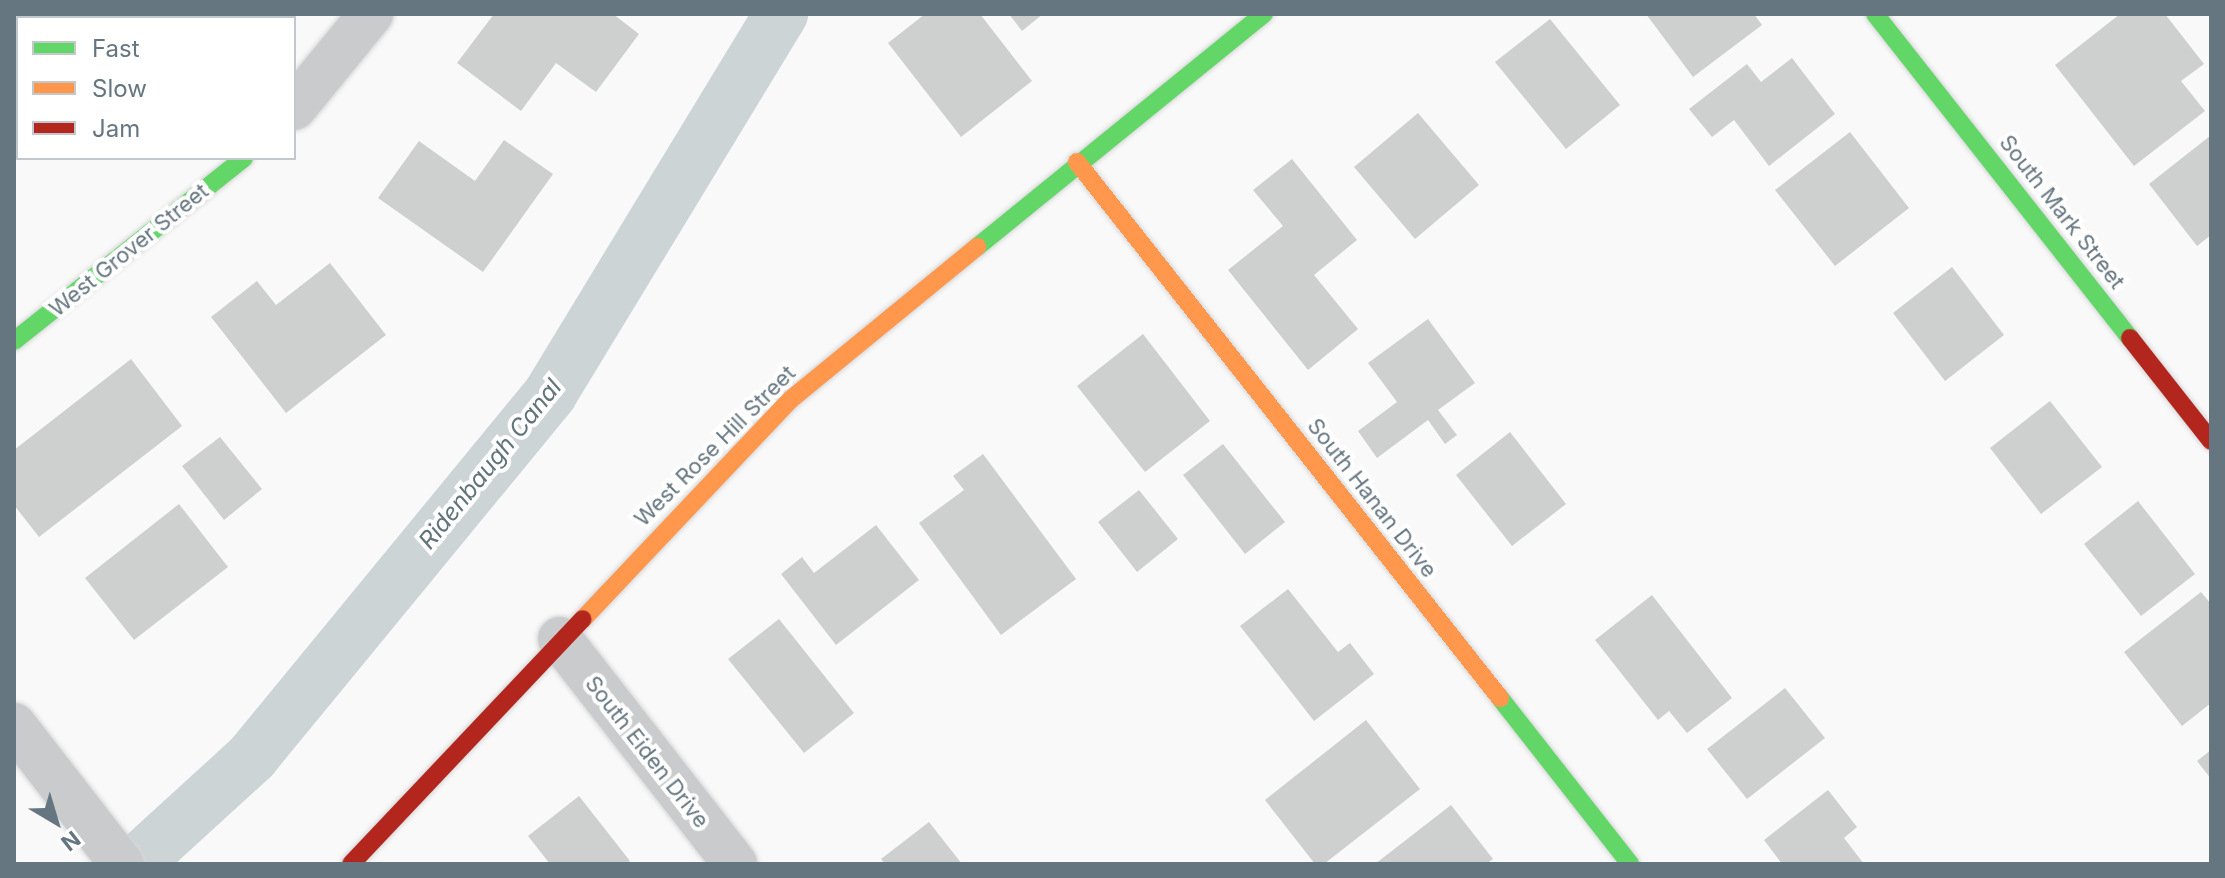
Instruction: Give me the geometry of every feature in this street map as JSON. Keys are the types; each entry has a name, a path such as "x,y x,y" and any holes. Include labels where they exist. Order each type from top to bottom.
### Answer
{"street":[{"path":"296,106 371,14"},
{"name":"West Rose Hill Street","path":"351,864 560,639 790,400 1077,162 1264,14"},
{"name":"South Mark Street","path":"1875,14 2211,441"},
{"name":"West Grover Street","path":"14,341 241,160"},
{"name":"South Hanan Drive","path":"1077,162 1630,864"},
{"name":"South Eiden Drive","path":"560,639 735,864"},
{"path":"14,725 110,849"}],"building":[{"path":"15,14 50,16 16,16 14,100"},
{"path":"494,14 613,14 639,34 596,92 556,63 521,111 457,63"},
{"path":"925,14 980,14 1032,81 961,137 888,43"},
{"path":"1009,14 1043,14 1022,31"},
{"path":"1646,14 1754,14 1762,25 1693,77"},
{"path":"2120,14 2165,14 2204,64 2181,81 2205,111 2134,166 2055,65"},
{"path":"1550,19 1620,105 1566,149 1495,62"},
{"path":"1792,58 1835,114 1769,166 1734,120 1712,137 1689,109 1747,64 1761,82"},
{"path":"1418,113 1479,185 1415,239 1354,167"},
{"path":"1850,132 1909,208 1835,266 1775,190"},
{"path":"2210,136 2211,235 2197,246 2149,184"},
{"path":"504,140 553,174 483,272 378,198 419,141 475,181"},
{"path":"1292,159 1357,240 1314,275 1358,329 1308,370 1228,270 1283,226 1253,190"},
{"path":"330,263 386,335 286,413 211,317 257,281 276,305"},
{"path":"1952,267 2004,335 1945,381 1893,313"},
{"path":"1428,319 1475,383 1438,410 1457,435 1445,444 1428,420 1377,458 1358,431 1397,402 1368,363"},
{"path":"1143,334 1210,421 1145,472 1077,386"},
{"path":"131,359 182,426 39,537 14,505 14,450"},
{"path":"2050,401 2102,467 2041,514 1990,448"},
{"path":"1510,432 1566,504 1512,546 1456,475"},
{"path":"220,437 262,489 224,520 182,466"},
{"path":"1223,444 1285,522 1245,554 1183,475"},
{"path":"983,454 1076,579 1001,635 919,523 964,490 953,476"},
{"path":"1139,490 1178,539 1137,572 1098,522"},
{"path":"2138,501 2195,574 2141,616 2084,544"},
{"path":"179,504 228,567 134,640 85,578"},
{"path":"876,525 919,580 836,645 781,574 802,557 814,573"},
{"path":"1288,589 1338,652 1350,643 1374,674 1314,721 1240,626"},
{"path":"2201,592 2211,604 2211,703 2182,726 2124,652"},
{"path":"1652,595 1732,698 1687,733 1669,711 1658,720 1595,640"},
{"path":"779,619 854,713 804,753 728,659"},
{"path":"1785,688 1825,738 1747,799 1707,749"},
{"path":"1366,720 1420,789 1324,864 1315,864 1265,800"},
{"path":"2211,750 2211,779 2197,761"},
{"path":"1828,790 1857,827 1844,838 1864,864 1782,864 1764,840"},
{"path":"579,796 630,861 626,864 550,864 528,836"},
{"path":"1451,805 1493,859 1486,864 1375,864"},
{"path":"929,822 962,864 885,864 881,859"}],"waterway":[{"name":"Ridenbaugh Canal","path":"135,864 252,757 550,394 781,14"}],"traffic: fast":[{"path":"977,247 1264,14"},
{"path":"1875,14 2130,338"},
{"path":"14,341 241,160"},
{"path":"1500,698 1630,864"}],"traffic: slow":[{"path":"1077,162 1500,698"},
{"path":"583,619 790,400 977,247"}],"traffic: jam":[{"path":"2130,338 2211,441"},
{"path":"351,864 583,619"}]}
